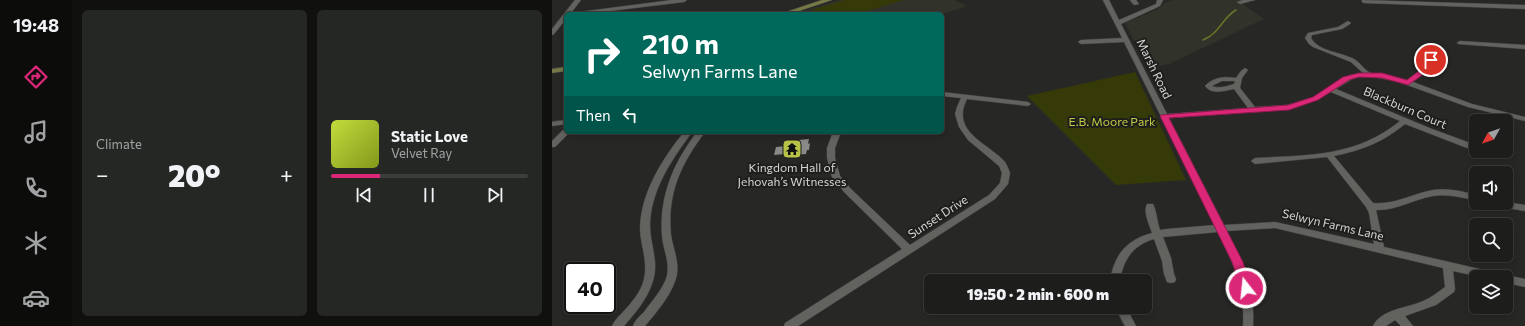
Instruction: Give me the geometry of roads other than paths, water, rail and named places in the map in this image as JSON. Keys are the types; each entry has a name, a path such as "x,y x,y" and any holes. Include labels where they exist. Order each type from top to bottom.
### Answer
{"main road":[{"path":"790,12 830,0"},
{"path":"552,70 564,69"}],"street":[{"path":"569,12 578,0"},
{"path":"588,12 684,0"},
{"name":"Marsh Road","path":"1106,0 1238,262 1248,297 1248,326"},
{"path":"1118,22 1158,5 1160,0"},
{"path":"1240,2 1252,0"},
{"path":"1364,1 1525,8"},
{"path":"552,33 564,19"},
{"path":"1348,24 1340,28 1310,34 1308,38 1309,41 1313,45 1324,50 1352,60 1367,74"},
{"path":"1081,42 1127,40"},
{"path":"1460,43 1525,47"},
{"path":"1408,83 1421,72 1431,60"},
{"path":"1245,70 1237,83 1254,111"},
{"path":"1164,116 1277,109 1301,104 1316,98 1352,76 1367,74 1392,77 1470,106 1525,119"},
{"name":"Blackburn Court","path":"1331,88 1404,121 1469,146"},
{"path":"944,94 1028,104"},
{"name":"Sunset Drive","path":"790,326 1001,190 1006,180 1006,174 1002,164 975,143 965,133 961,125 959,111 965,97"},
{"path":"1255,160 1329,155 1359,148 1372,143 1393,131 1404,121"},
{"path":"552,124 564,122"},
{"path":"552,145 564,134"},
{"path":"617,326 638,303 649,280 650,262 645,225 659,173 687,134"},
{"path":"638,326 652,311 671,278 671,261 665,224 666,207 670,189 677,172 693,142 699,134"},
{"path":"836,134 831,148 831,158 836,177 848,191 908,250"},
{"path":"1329,155 1370,206 1373,213 1379,248"},
{"path":"659,173 677,172"},
{"path":"1370,206 1383,207 1394,205 1432,193 1442,192 1469,197"},
{"path":"1150,206 1152,221 1167,259 1167,270 1171,279"},
{"path":"1513,206 1525,208"},
{"name":"Selwyn Farms Lane","path":"1117,274 1120,261 1130,248 1145,238 1157,233 1275,225 1379,248 1469,271"},
{"path":"1378,326 1388,317 1397,316 1431,302 1450,289 1448,266"},
{"path":"1513,280 1525,283"},
{"path":"1124,314 1131,326"},
{"path":"1397,316 1408,326"}],"waterway":[{"path":"1203,40 1217,30 1227,17 1236,10"}],"place":[{"name":"Kingdom Hall of Jehovah’s Witnesses","path":"792,149"}],"park label":[{"name":"E.B. Moore Park","path":"1112,122"}]}
